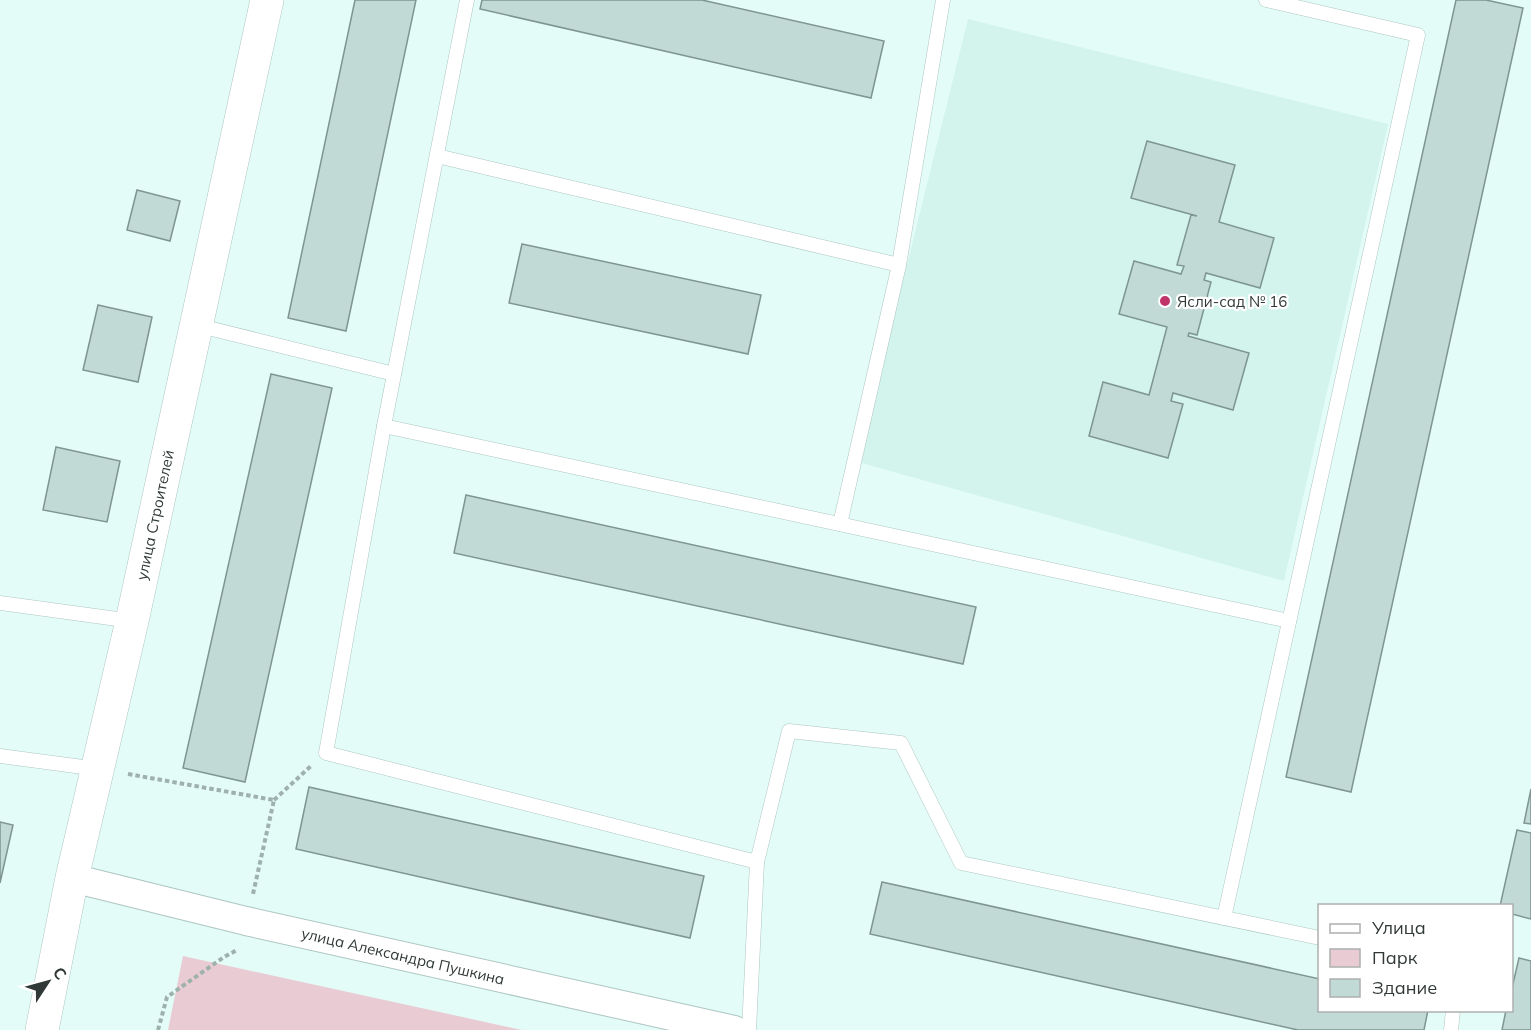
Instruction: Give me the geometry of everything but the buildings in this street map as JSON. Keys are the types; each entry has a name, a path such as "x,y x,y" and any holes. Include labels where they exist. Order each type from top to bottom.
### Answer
{"street":[{"name":"улица Строителей","path":"42,1030 72,878 132,621 267,0"},
{"name":"улица Александра Пушкина","path":"72,878 246,921 734,1030"}],"lane":[{"path":"467,0 384,426 326,753 758,862"},
{"path":"840,524 899,265 943,0"},
{"path":"1224,918 1418,35 1266,0"},
{"path":"437,156 899,265"},
{"path":"196,325 394,374"},
{"path":"384,426 1289,621"},
{"path":"0,603 132,621"},
{"path":"749,1030 758,862 789,731 901,743 961,863 1318,938"},
{"path":"0,756 98,769"},
{"path":"1451,1030 1454,1012"}],"path":[{"path":"158,1030 166,997 240,948 274,800 326,753"},
{"path":"98,769 274,800"}],"shaded area":[{"path":"968,19 1388,124 1284,581 858,462"}],"green space":[{"path":"183,956 522,1030 168,1030"}],"place":[{"name":"Ясли-сад № 16","path":"1165,301"}]}
